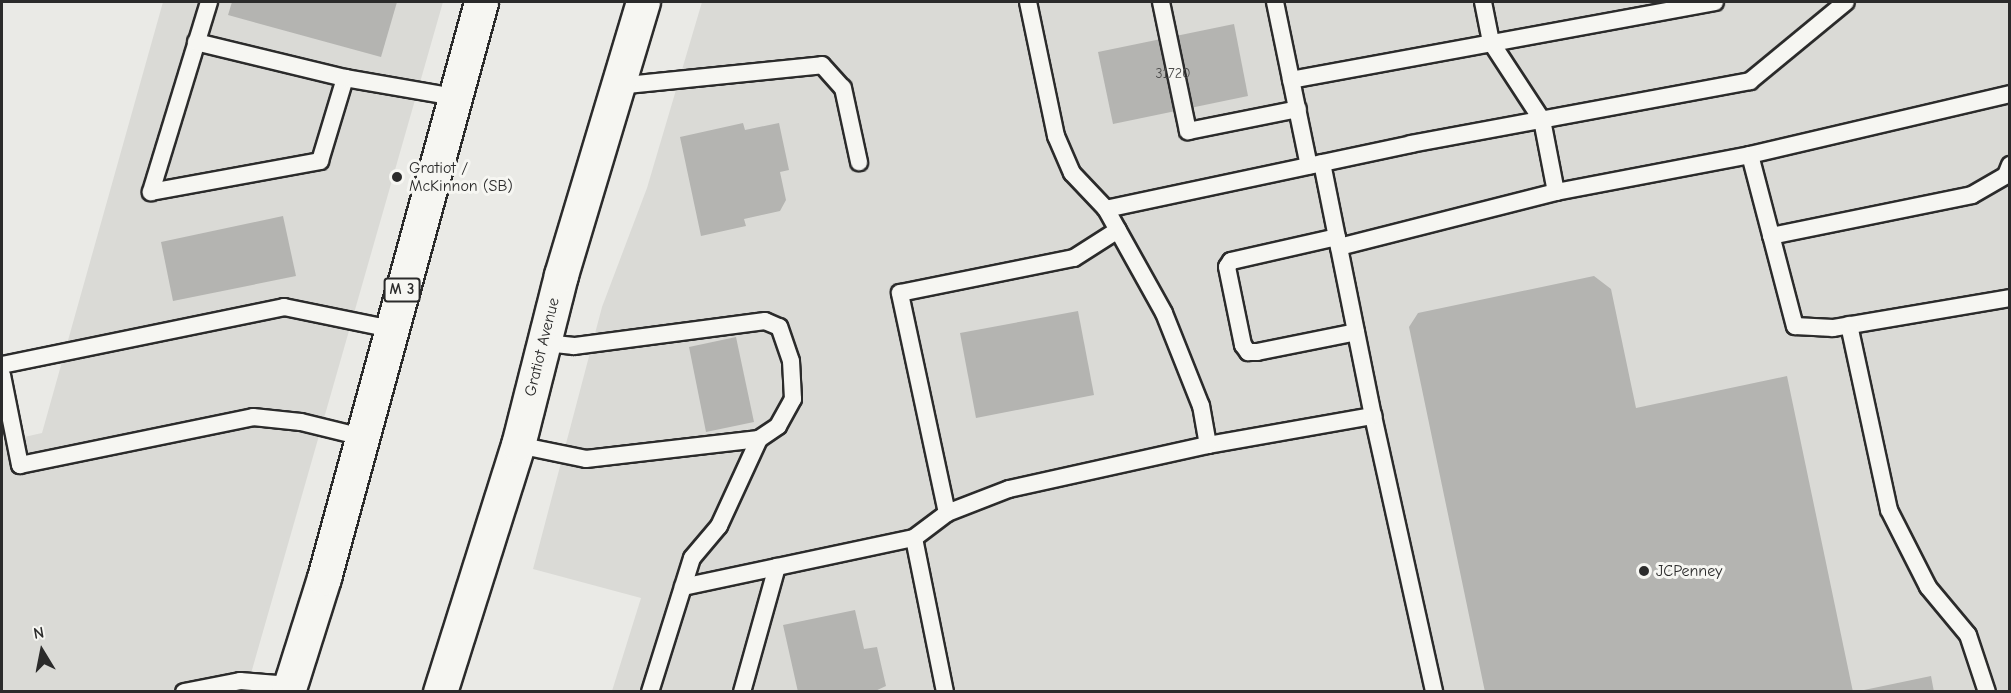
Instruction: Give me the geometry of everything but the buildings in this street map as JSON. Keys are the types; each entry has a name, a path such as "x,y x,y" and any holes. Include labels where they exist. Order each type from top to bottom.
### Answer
{"main road":[{"name":"M 3","path":"289,688 362,437 481,2"},
{"name":"Gratiot Avenue","path":"440,692 518,445 543,344 643,2"}],"lane":[{"path":"209,2 151,192 320,161 345,78"},
{"path":"1028,2 1056,136 1072,173 1106,209 1164,313 1201,406 1208,445"},
{"path":"1161,2 1188,131 1298,109"},
{"path":"1275,2 1298,109 1338,242 1373,416 1434,692"},
{"path":"1483,2 1491,42 1542,120 1556,192"},
{"path":"1291,80 1715,2"},
{"path":"1106,209 1316,164 1750,81 1846,2"},
{"path":"196,42 345,78 455,97"},
{"path":"617,86 822,65 843,88 859,162"},
{"path":"1356,333 1248,352 1243,345 1227,267 1231,261 1338,242 1556,192 1750,155 2010,94"},
{"path":"1750,155 1795,326 1849,325 2010,298"},
{"path":"1771,236 1972,195 2006,175 2010,165"},
{"path":"947,513 900,293 1074,258 1118,230"},
{"path":"2,365 284,307 391,329"},
{"path":"518,445 586,459 759,439 778,426 793,399 790,361 779,327 765,321 574,345 543,344"},
{"path":"1849,325 1889,510 1928,587 1968,636 1987,692"},
{"path":"2,375 20,465 254,417 301,422 362,437"},
{"path":"683,587 914,537 947,513 1009,489 1208,445 1373,416"},
{"path":"650,692 692,558 719,526 759,439"},
{"path":"914,537 945,692"},
{"path":"742,692 777,567"},
{"path":"184,692 240,681 289,688"}],"shaded area":[{"path":"163,2 443,2 246,691 2,691 2,442 42,433"},
{"path":"702,2 2009,2 2009,691 612,691 641,598 533,569 602,307 647,188"}],"place":[{"name":"Gratiot / McKinnon (SB)","path":"397,177"},
{"name":"JCPenney","path":"1644,571"}]}
